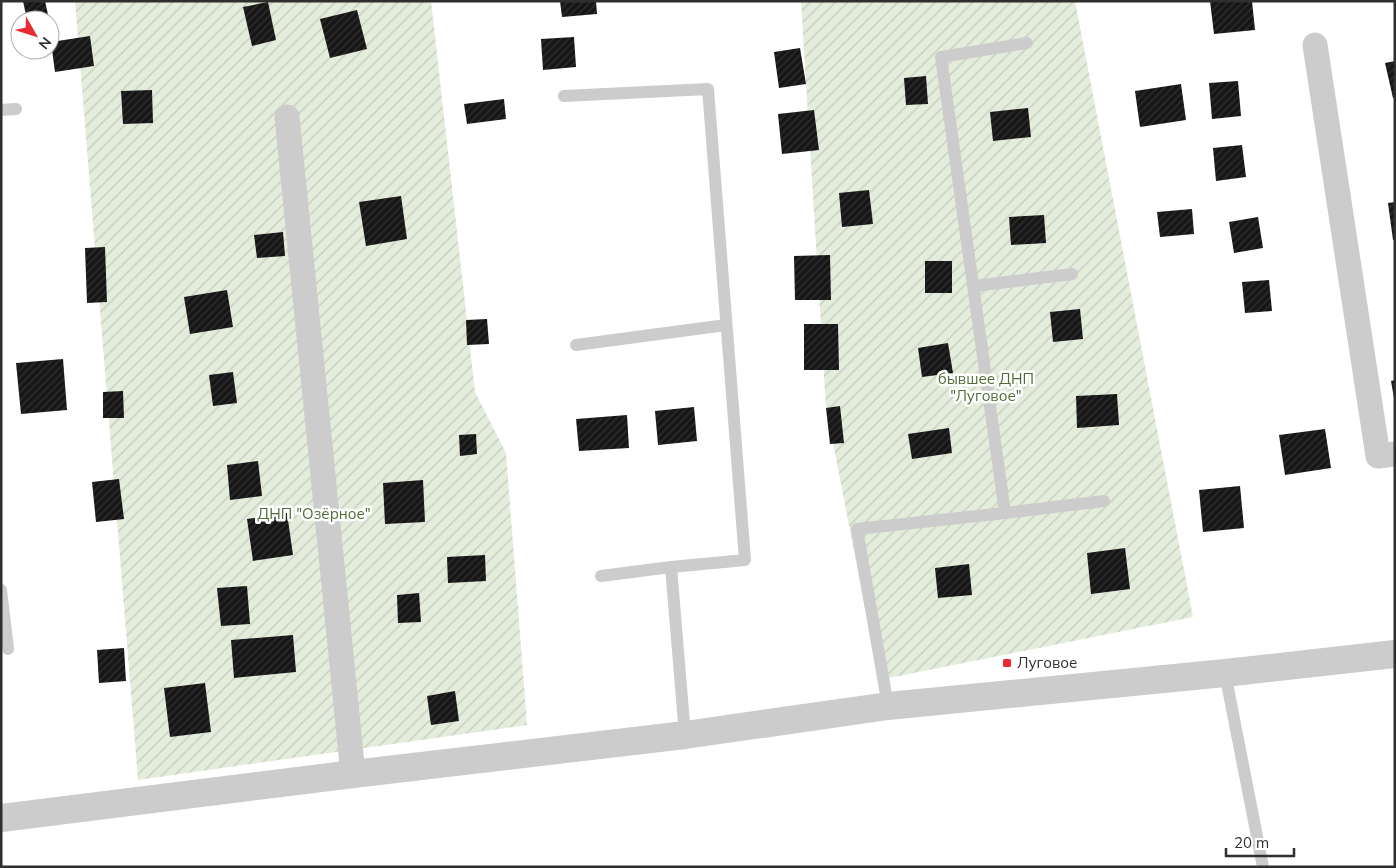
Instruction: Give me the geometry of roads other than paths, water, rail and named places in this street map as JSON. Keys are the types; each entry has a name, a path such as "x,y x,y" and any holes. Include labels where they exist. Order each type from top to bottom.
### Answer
{"street":[{"path":"1315,45 1378,456 1395,454"},
{"path":"287,117 354,774"},
{"path":"1,818 685,735 888,706 1395,654"}],"lane":[{"path":"1005,513 941,57 1026,43"},
{"path":"564,96 708,89 745,560 601,576"},
{"path":"1,110 16,109"},
{"path":"974,286 1072,274"},
{"path":"576,346 726,325"},
{"path":"888,706 857,529 1104,501"},
{"path":"671,567 685,735"},
{"path":"1,590 8,649"},
{"path":"1224,673 1263,867"}],"place":[{"name":"Луговое","path":"1007,663"}],"park label":[{"name":"бывшее ДНП \"Луговое\"","path":"986,388"},
{"name":"ДНП \"Озёрное\"","path":"314,514"}]}
